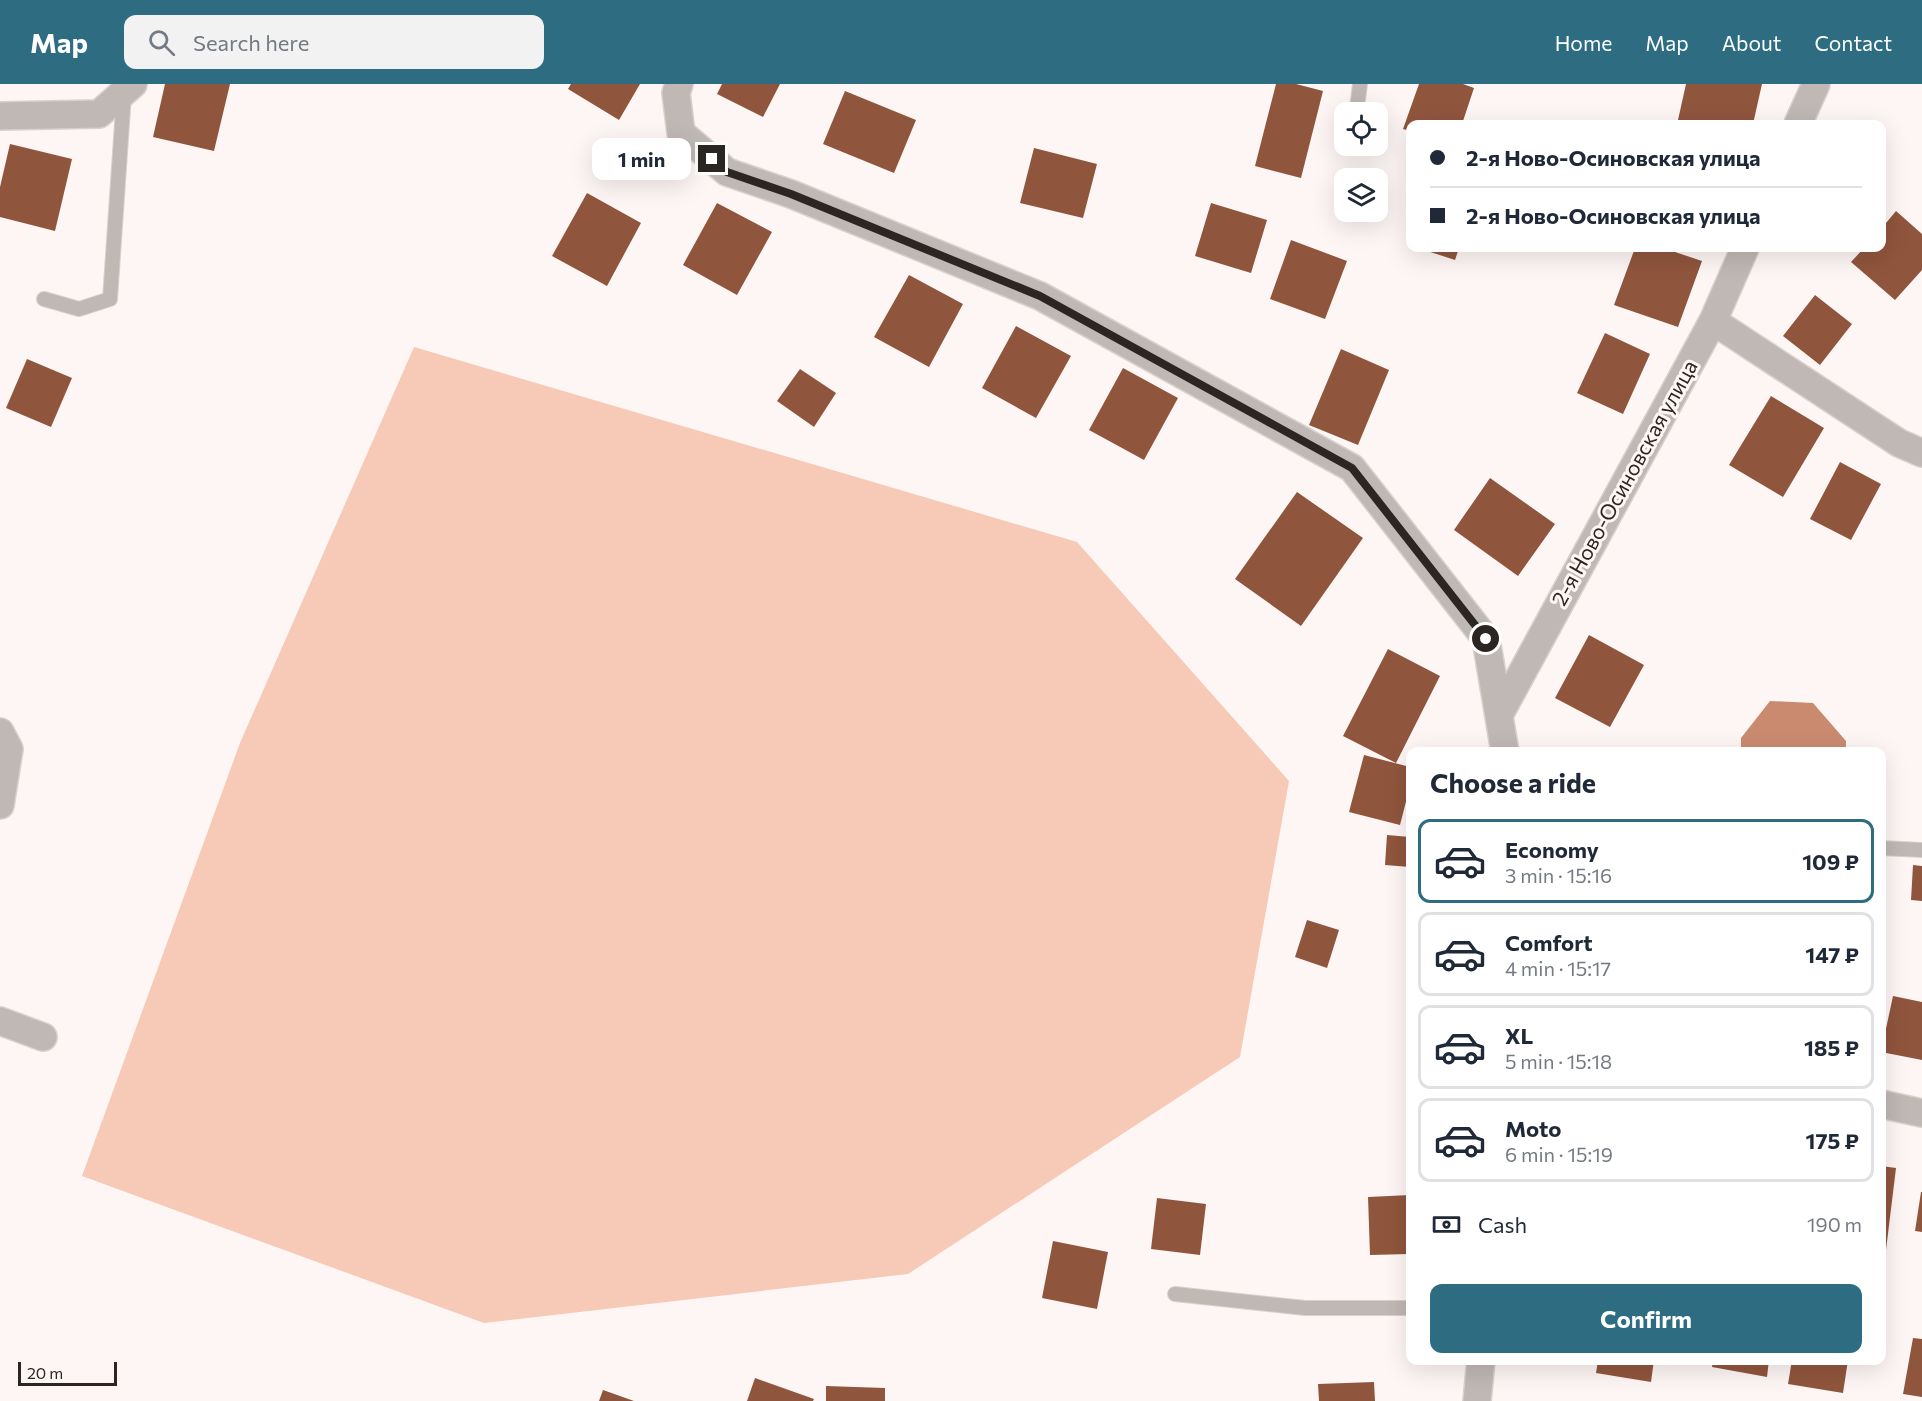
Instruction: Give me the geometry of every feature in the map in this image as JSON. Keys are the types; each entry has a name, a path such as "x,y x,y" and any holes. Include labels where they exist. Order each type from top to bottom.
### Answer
{"street":[{"path":"679,84 676,93 681,133 727,172 791,194 1040,296 1352,468 1486,639 1504,747"},
{"path":"1800,120 1816,84"},
{"path":"0,116 99,114 129,88"},
{"name":"2-я Ново-Осиновская улица","path":"1499,715 1713,321 1743,252"},
{"path":"1713,321 1899,443 1922,453"},
{"path":"0,732 9,749 0,805"},
{"path":"0,1021 43,1037"},
{"path":"1886,1105 1922,1113"},
{"path":"1477,1401 1481,1365"}],"lane":[{"path":"1358,102 1360,84"},
{"path":"44,299 79,309 110,299 129,88"},
{"path":"1886,848 1922,850"},
{"path":"1175,1294 1305,1308 1406,1308"}],"shaded area":[{"path":"414,347 1077,542 1289,781 1240,1057 908,1274 484,1323 82,1176 240,743"},
{"path":"1770,701 1813,703 1846,741 1846,747 1741,747 1741,738"}],"building":[{"path":"165,84 230,84 214,151 153,137"},
{"path":"571,84 640,84 619,120 568,89"},
{"path":"722,84 780,84 763,117 717,94"},
{"path":"1276,84 1296,84 1323,91 1301,178 1255,166"},
{"path":"1419,84 1463,84 1474,88 1463,120 1406,120"},
{"path":"1686,84 1762,84 1754,120 1678,120"},
{"path":"845,91 916,120 894,173 823,144"},
{"path":"10,144 72,159 55,231 0,217 0,187"},
{"path":"1034,148 1097,164 1083,218 1020,203"},
{"path":"587,193 641,223 607,286 552,256"},
{"path":"717,203 772,232 737,295 683,265"},
{"path":"1211,203 1267,220 1251,273 1195,256"},
{"path":"1896,211 1922,234 1922,270 1895,300 1851,262 1860,252 1886,252 1886,223"},
{"path":"1291,240 1347,261 1325,319 1270,299"},
{"path":"1430,252 1458,252 1455,260"},
{"path":"1634,252 1675,252 1702,261 1678,327 1614,305"},
{"path":"909,275 963,304 929,367 874,337"},
{"path":"1815,295 1852,324 1820,365 1783,336"},
{"path":"1016,326 1071,356 1036,418 982,388"},
{"path":"1605,333 1650,354 1623,414 1577,393"},
{"path":"1341,349 1389,370 1358,445 1309,425"},
{"path":"27,359 72,378 51,427 6,408"},
{"path":"1123,368 1178,398 1144,460 1089,430"},
{"path":"800,369 836,393 814,427 777,401"},
{"path":"1771,396 1824,428 1783,497 1729,465"},
{"path":"1840,462 1881,484 1851,540 1810,519"},
{"path":"1490,478 1555,524 1518,576 1454,530"},
{"path":"1297,492 1363,538 1301,626 1235,579"},
{"path":"1589,635 1644,665 1610,727 1555,698"},
{"path":"1388,649 1440,676 1396,763 1343,736"},
{"path":"1364,755 1406,766 1406,802 1400,825 1349,812"},
{"path":"1387,835 1406,837 1406,867 1385,865"},
{"path":"1913,865 1922,866 1922,901 1911,900"},
{"path":"1307,920 1339,930 1327,968 1295,957"},
{"path":"1893,996 1922,1002 1922,1060 1886,1053 1886,1029"},
{"path":"1886,1167 1896,1168 1886,1250"},
{"path":"1922,1192 1922,1232 1915,1231"},
{"path":"1406,1195 1406,1254 1370,1255 1368,1197"},
{"path":"1157,1198 1206,1204 1200,1255 1151,1249"},
{"path":"1053,1241 1108,1252 1097,1309 1042,1298"},
{"path":"1913,1338 1922,1339 1922,1397 1903,1394"},
{"path":"1597,1365 1653,1365 1651,1382 1596,1373"},
{"path":"1712,1365 1768,1365 1767,1377 1712,1367"},
{"path":"1791,1365 1847,1365 1843,1393 1788,1384"},
{"path":"755,1378 814,1399 813,1401 747,1401"},
{"path":"1374,1382 1375,1401 1319,1401 1318,1384"},
{"path":"826,1386 885,1388 885,1401 826,1401"},
{"path":"603,1390 634,1401 599,1401"}],"route":[{"path":"712,159 727,172 791,194 1040,296 1352,468 1486,639"}]}
